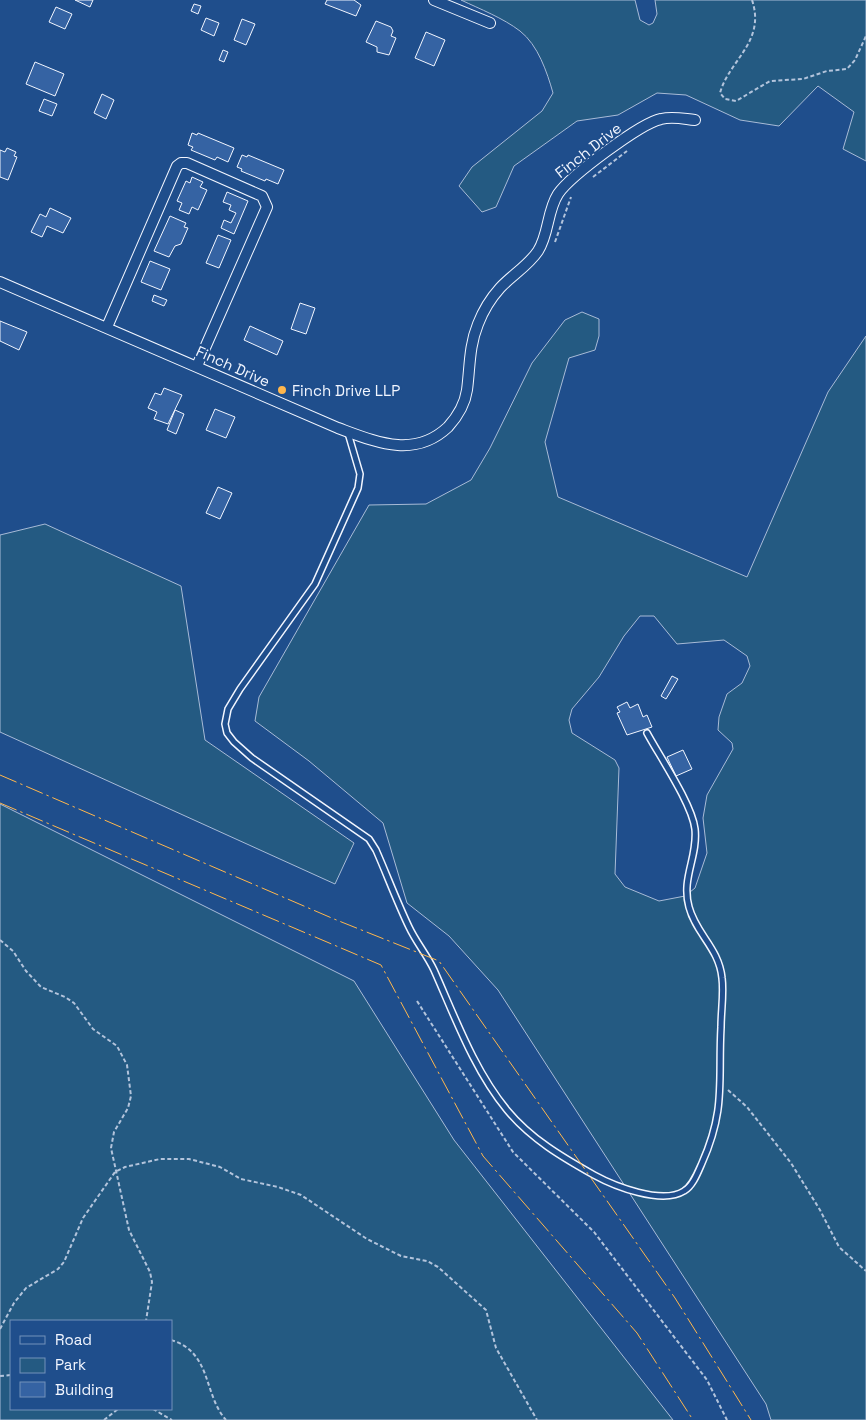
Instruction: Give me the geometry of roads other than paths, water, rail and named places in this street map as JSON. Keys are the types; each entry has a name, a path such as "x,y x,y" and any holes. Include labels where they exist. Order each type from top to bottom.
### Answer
{"street":[{"path":"434,0 490,23"},
{"name":"Finch Drive","path":"0,282 348,432 384,444 399,446 422,443 441,432 455,418 464,401 471,348 483,313 499,289 525,266 538,250 552,206 565,186 650,122 672,117 695,120"},
{"path":"107,328 177,166 181,163 187,163 262,196 267,207 197,366"}],"lane":[{"path":"348,432 360,474 358,488 315,584 240,689 228,709 225,724 227,733 252,758 369,839 376,850 410,929 432,967 490,1086 508,1111 535,1138 605,1181 633,1192 673,1195 684,1191 691,1184 712,1140 719,1118 722,977 717,956 696,923 689,908 685,888 695,849 695,830 690,808 647,733"}],"place":[{"name":"Finch Drive LLP","path":"282,390"}]}
